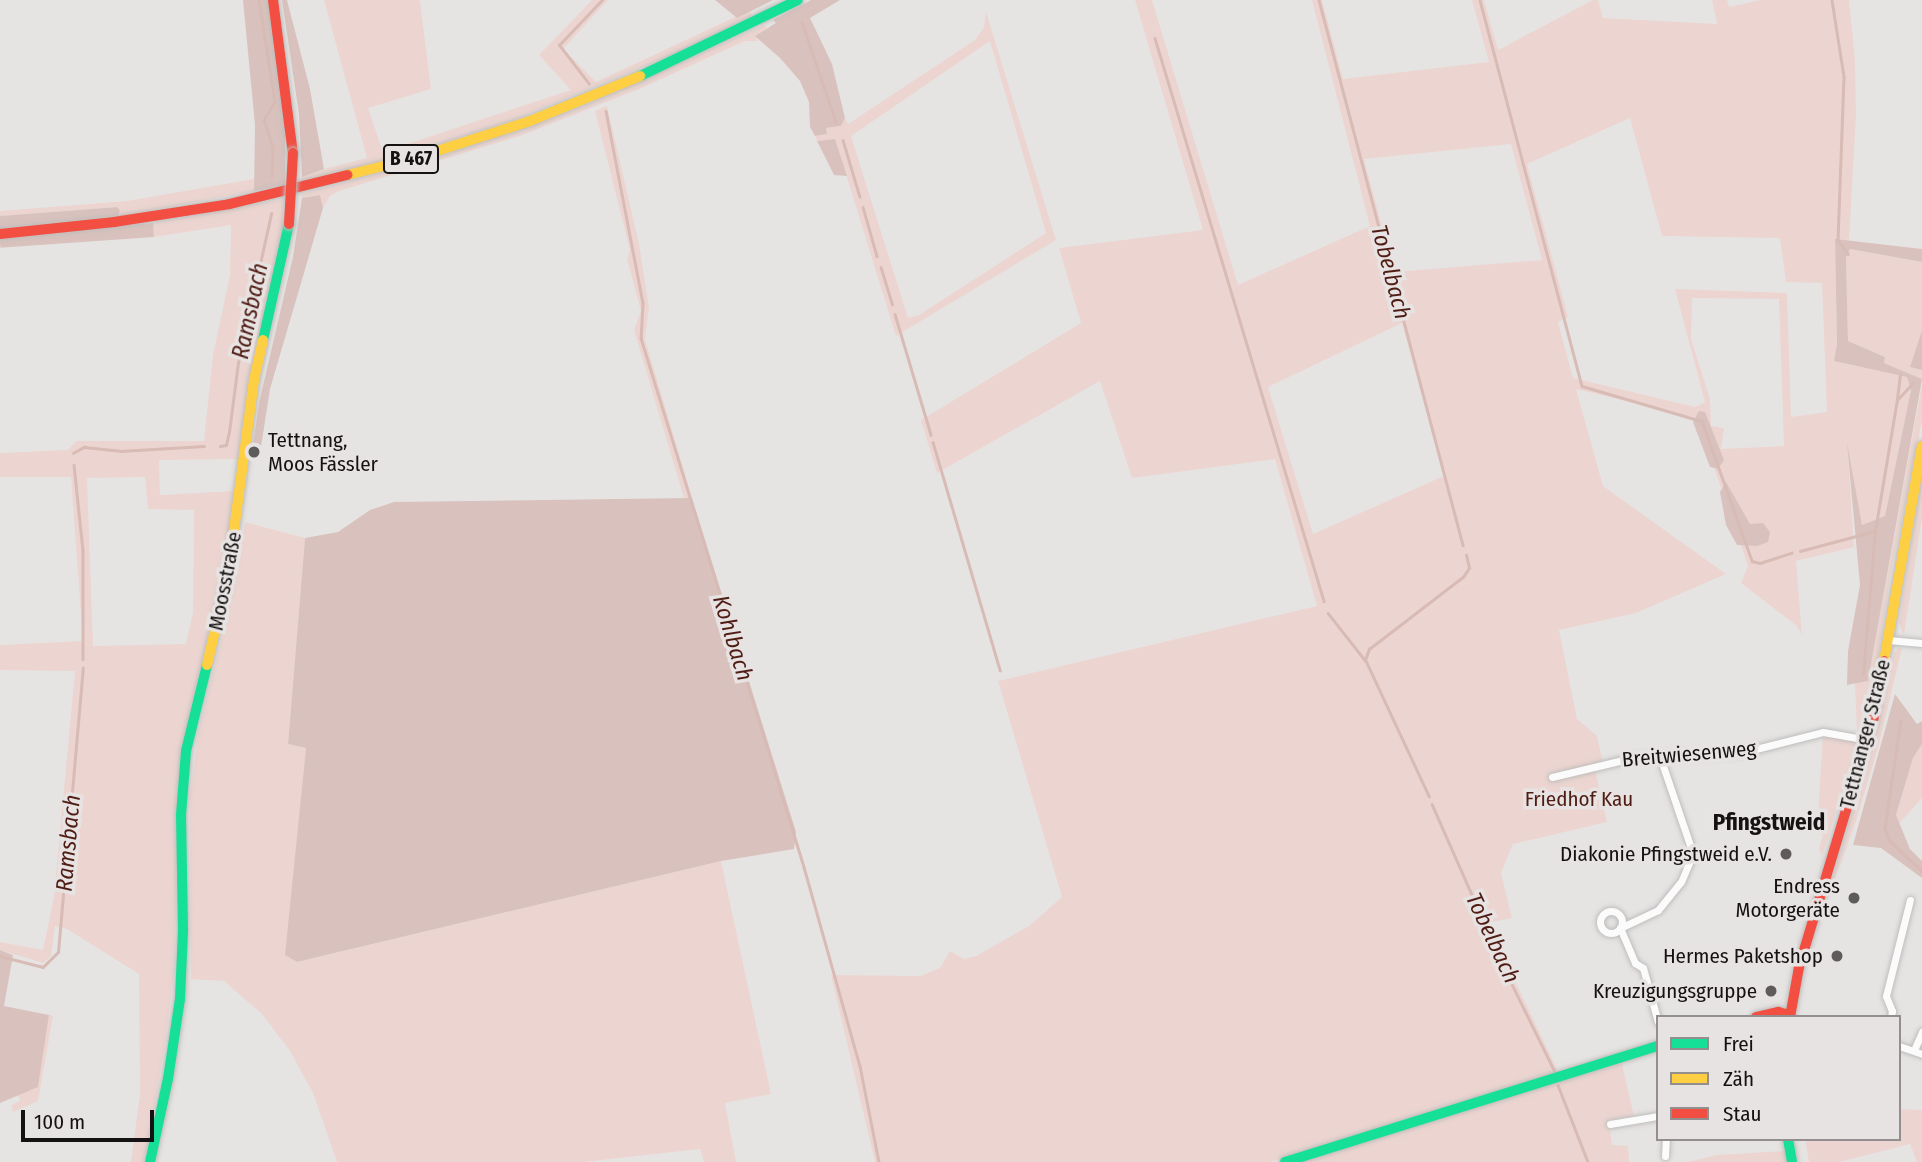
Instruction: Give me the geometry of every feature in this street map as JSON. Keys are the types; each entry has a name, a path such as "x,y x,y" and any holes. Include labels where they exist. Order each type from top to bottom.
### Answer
{"street":[{"name":"Moosstraße","path":"150,1162 168,1079 181,987 181,815 186,751 228,575 253,390 289,224 293,153 273,0"},
{"name":"B 467","path":"0,234 114,222 230,204 339,179 422,156 530,121 616,87 720,40 798,0"},
{"name":"Tettnanger Straße","path":"1792,1015 1799,967 1868,740 1922,446"},
{"path":"1888,640 1922,643"},
{"name":"Breitwiesenweg","path":"1552,777 1606,762 1733,754 1823,732 1868,740"},
{"path":"1656,1015 1643,968 1635,963 1620,928 1658,910 1681,882 1692,859 1692,851 1660,757"},
{"path":"1891,1015 1886,996 1910,900"},
{"path":"1764,1015 1777,1012 1788,1015"},
{"path":"1914,1050 1922,1032"},
{"path":"1901,1046 1922,1054"},
{"path":"1286,1162 1656,1047"},
{"path":"1610,1124 1656,1116"},
{"path":"1665,1156 1666,1141"},
{"path":"1788,1141 1792,1162"}],"green space":[{"path":"324,0 420,0 431,89 368,108 383,152 571,90 539,55 592,0 608,0 563,49 596,82 748,11 753,15 679,52 518,118 409,154 303,182 302,177 367,158"},
{"name":"Friedhof Kau","path":"1135,0 1152,0 1238,285 1370,226 1312,0 1322,0 1343,79 1489,62 1472,0 1484,0 1498,50 1593,0 1598,0 1603,18 1717,24 1712,0 1727,0 1729,7 1760,0 1849,0 1855,60 1856,115 1849,241 1835,240 1837,344 1834,361 1908,377 1911,390 1885,516 1862,525 1848,453 1854,547 1796,561 1802,635 1797,626 1741,583 1748,566 1697,418 1576,389 1603,486 1726,574 1636,613 1559,630 1577,719 1597,736 1603,763 1594,766 1607,822 1513,844 1501,873 1512,918 1487,923 1559,1073 1270,1162 875,1162 831,975 920,976 940,968 950,951 964,959 976,956 1029,926 1062,897 998,681 1317,606 1275,459 1132,478 1100,381 937,473 921,420 1081,323 1059,248 1203,230","holes":["1630,118 1662,236 1780,238 1786,282 1822,283 1827,412 1791,417 1787,293 1675,289 1705,402 1695,407 1573,378 1558,322 1568,317 1527,164","1511,144 1542,260 1394,272 1364,159","1692,298 1779,299 1784,446 1721,449 1724,428 1711,426 1710,399 1691,339","1402,323 1444,476 1313,534 1268,387"]},
{"path":"986,12 1056,240 896,336 835,139 817,141 815,136 827,134 826,128 841,126 845,118 848,124 975,40 984,27","holes":["990,41 1046,233 919,315 908,318 851,136"]},
{"path":"764,25 767,28 756,36 758,41 745,41 639,89 522,135 339,191 330,196 323,208 320,195 302,198 302,194 436,158 575,110"},
{"path":"607,106 639,244 649,308 645,339 692,498 684,498 634,330 641,311 627,259 630,250 595,111"},
{"path":"254,179 254,191 118,216 120,210 117,207 0,216 0,211 127,201"},
{"path":"284,199 282,230 252,367 238,459 159,460 160,495 235,491 225,571 194,695 179,777 174,972 165,1045 143,1162 131,1162 140,1094 139,974 67,929 55,926 51,956 43,963 0,950 0,942 43,950 54,897 75,671 0,670 0,645 83,641 71,477 0,477 0,453 68,450 76,441 204,441 213,355 230,275 231,225 154,237 153,223","holes":["145,477 148,509 194,510 193,612 186,644 93,646 87,478"]},
{"path":"1850,249 1922,262 1922,330 1910,367 1922,370 1922,379 1884,363 1885,357 1848,341 1846,258"},
{"path":"1922,384 1922,421 1891,572 1876,669 1864,729 1857,732 1855,683 1868,681"},
{"path":"1922,475 1922,518 1904,635 1899,623"},
{"path":"245,522 305,538 288,744 306,748 286,955 298,962 721,861 771,1094 725,1103 736,1162 704,1162 700,1149 584,1162 337,1162 313,1093 290,1051 262,1014 224,981 191,979 190,796 198,734 238,571"},
{"path":"1898,648 1902,648 1878,748 1855,824 1820,920 1879,721 1894,653"},
{"path":"1823,732 1857,737 1858,744 1822,856 1819,848 1823,835 1817,832"},
{"path":"1922,744 1922,798 1898,825 1896,815 1913,758"},
{"path":"49,1015 53,1016 38,1101 13,1112 11,1105 20,1101 18,1095 38,1086"},
{"path":"1621,1060 1634,1116 1609,1120 1612,1145 1628,1146 1629,1162 1296,1162"},
{"path":"1901,1109 1922,1110 1922,1162 1917,1162 1910,1144 1839,1162 1809,1162 1805,1141 1901,1141"},
{"path":"1785,1151 1787,1162 1687,1162 1717,1155"}],"shaded area":[{"path":"243,0 268,0 285,123 285,185 254,191 255,125"},
{"path":"282,0 287,0 310,89 324,169 302,177 299,114"},
{"path":"715,0 773,0 737,18"},
{"path":"811,0 840,0 810,18 832,64 845,118 841,126 826,128 827,134 815,136 810,127 809,102 800,81 780,58 755,36 776,23 773,20"},
{"path":"835,139 847,176 834,175 817,141"},
{"path":"320,195 323,208 270,389 261,447 255,454 252,452 259,403 293,257 302,198"},
{"path":"117,207 120,210 118,216 0,229 0,216"},
{"path":"153,223 154,237 0,248 0,234"},
{"path":"1835,239 1922,249 1922,262 1850,249 1846,258 1848,341 1885,357 1884,363 1922,379 1868,681 1847,685 1848,651 1860,585 1847,443 1862,525 1885,516 1911,390 1907,377 1834,361 1837,344"},
{"path":"1922,330 1922,370 1910,367"},
{"path":"1699,411 1705,412 1724,460 1718,469 1710,467 1693,422"},
{"path":"1726,482 1750,524 1763,523 1770,532 1768,542 1757,546 1737,545 1726,525 1720,492"},
{"path":"692,498 796,832 794,849 721,861 297,962 285,955 306,748 288,744 305,538 338,532 370,510 394,502"},
{"path":"1895,694 1917,724 1922,721 1922,744 1913,758 1896,815 1910,849 1922,861 1922,878 1881,848 1853,845"},
{"path":"0,950 13,955 4,1006 49,1015 38,1087 0,1103"}],"waterway":[{"name":"Ramsbach","path":"259,0 275,102 264,120 273,148 272,176"},
{"name":"Kohlbach","path":"589,84 559,45 602,0"},
{"name":"Tobelbach","path":"1319,0 1463,545"},
{"path":"1480,0 1582,386 1702,421 1752,561 1760,563 1791,553"},
{"path":"1832,0 1844,77 1838,240 1848,254"},
{"path":"802,22 836,122"},
{"path":"1155,38 1324,601"},
{"name":"Kohlbach","path":"606,111 643,303 641,338 804,867 860,1066 879,1162"},
{"path":"843,140 860,197"},
{"path":"863,207 877,256"},
{"name":"Ramsbach","path":"220,446 226,445 229,432 238,363 271,214"},
{"path":"881,267 892,304"},
{"path":"895,314 931,435"},
{"path":"1897,399 1900,375"},
{"path":"1863,674 1875,531 1897,400 1913,383"},
{"path":"933,442 1000,670"},
{"name":"Ramsbach","path":"73,453 84,447 120,451 204,446"},
{"name":"Ramsbach","path":"74,465 83,550 83,659"},
{"path":"1800,551 1875,531"},
{"name":"Tobelbach","path":"1429,797 1365,660 1369,649 1463,577 1469,568 1466,555"},
{"path":"1328,613 1365,660"},
{"name":"Ramsbach","path":"0,956 43,967 58,952 83,668"},
{"path":"1901,720 1885,828 1890,841 1922,871"},
{"name":"Tobelbach","path":"1432,804 1508,976 1555,1072"},
{"name":"Tobelbach","path":"1558,1085 1588,1162"}],"traffic: fast":[{"path":"640,76 798,0"},
{"path":"263,340 289,224"},
{"path":"150,1162 168,1079 180,999 183,930 181,815 186,751 207,665"},
{"path":"1285,1162 1656,1047"},
{"path":"1788,1141 1792,1162"}],"traffic: slow":[{"path":"347,175 412,159 530,121 640,76"},
{"path":"207,665 228,575 254,380 263,340"},
{"path":"1884,661 1922,446"}],"traffic: jam":[{"path":"273,0 293,153"},
{"path":"289,224 293,153"},
{"path":"0,234 114,222 230,204 347,175"},
{"path":"1790,1015 1799,967 1873,721 1884,661"},
{"path":"1765,1015 1778,1012 1790,1015"}],"place":[{"name":"Tettnang, Moos Fässler","path":"254,452"},
{"name":"Diakonie Pfingstweid e.V.","path":"1786,854"},
{"name":"Endress Motorgeräte","path":"1854,898"},
{"name":"Hermes Paketshop","path":"1837,956"},
{"name":"Kreuzigungsgruppe","path":"1771,991"}],"district":[{"name":"Pfingstweid","path":"1769,822"}]}
